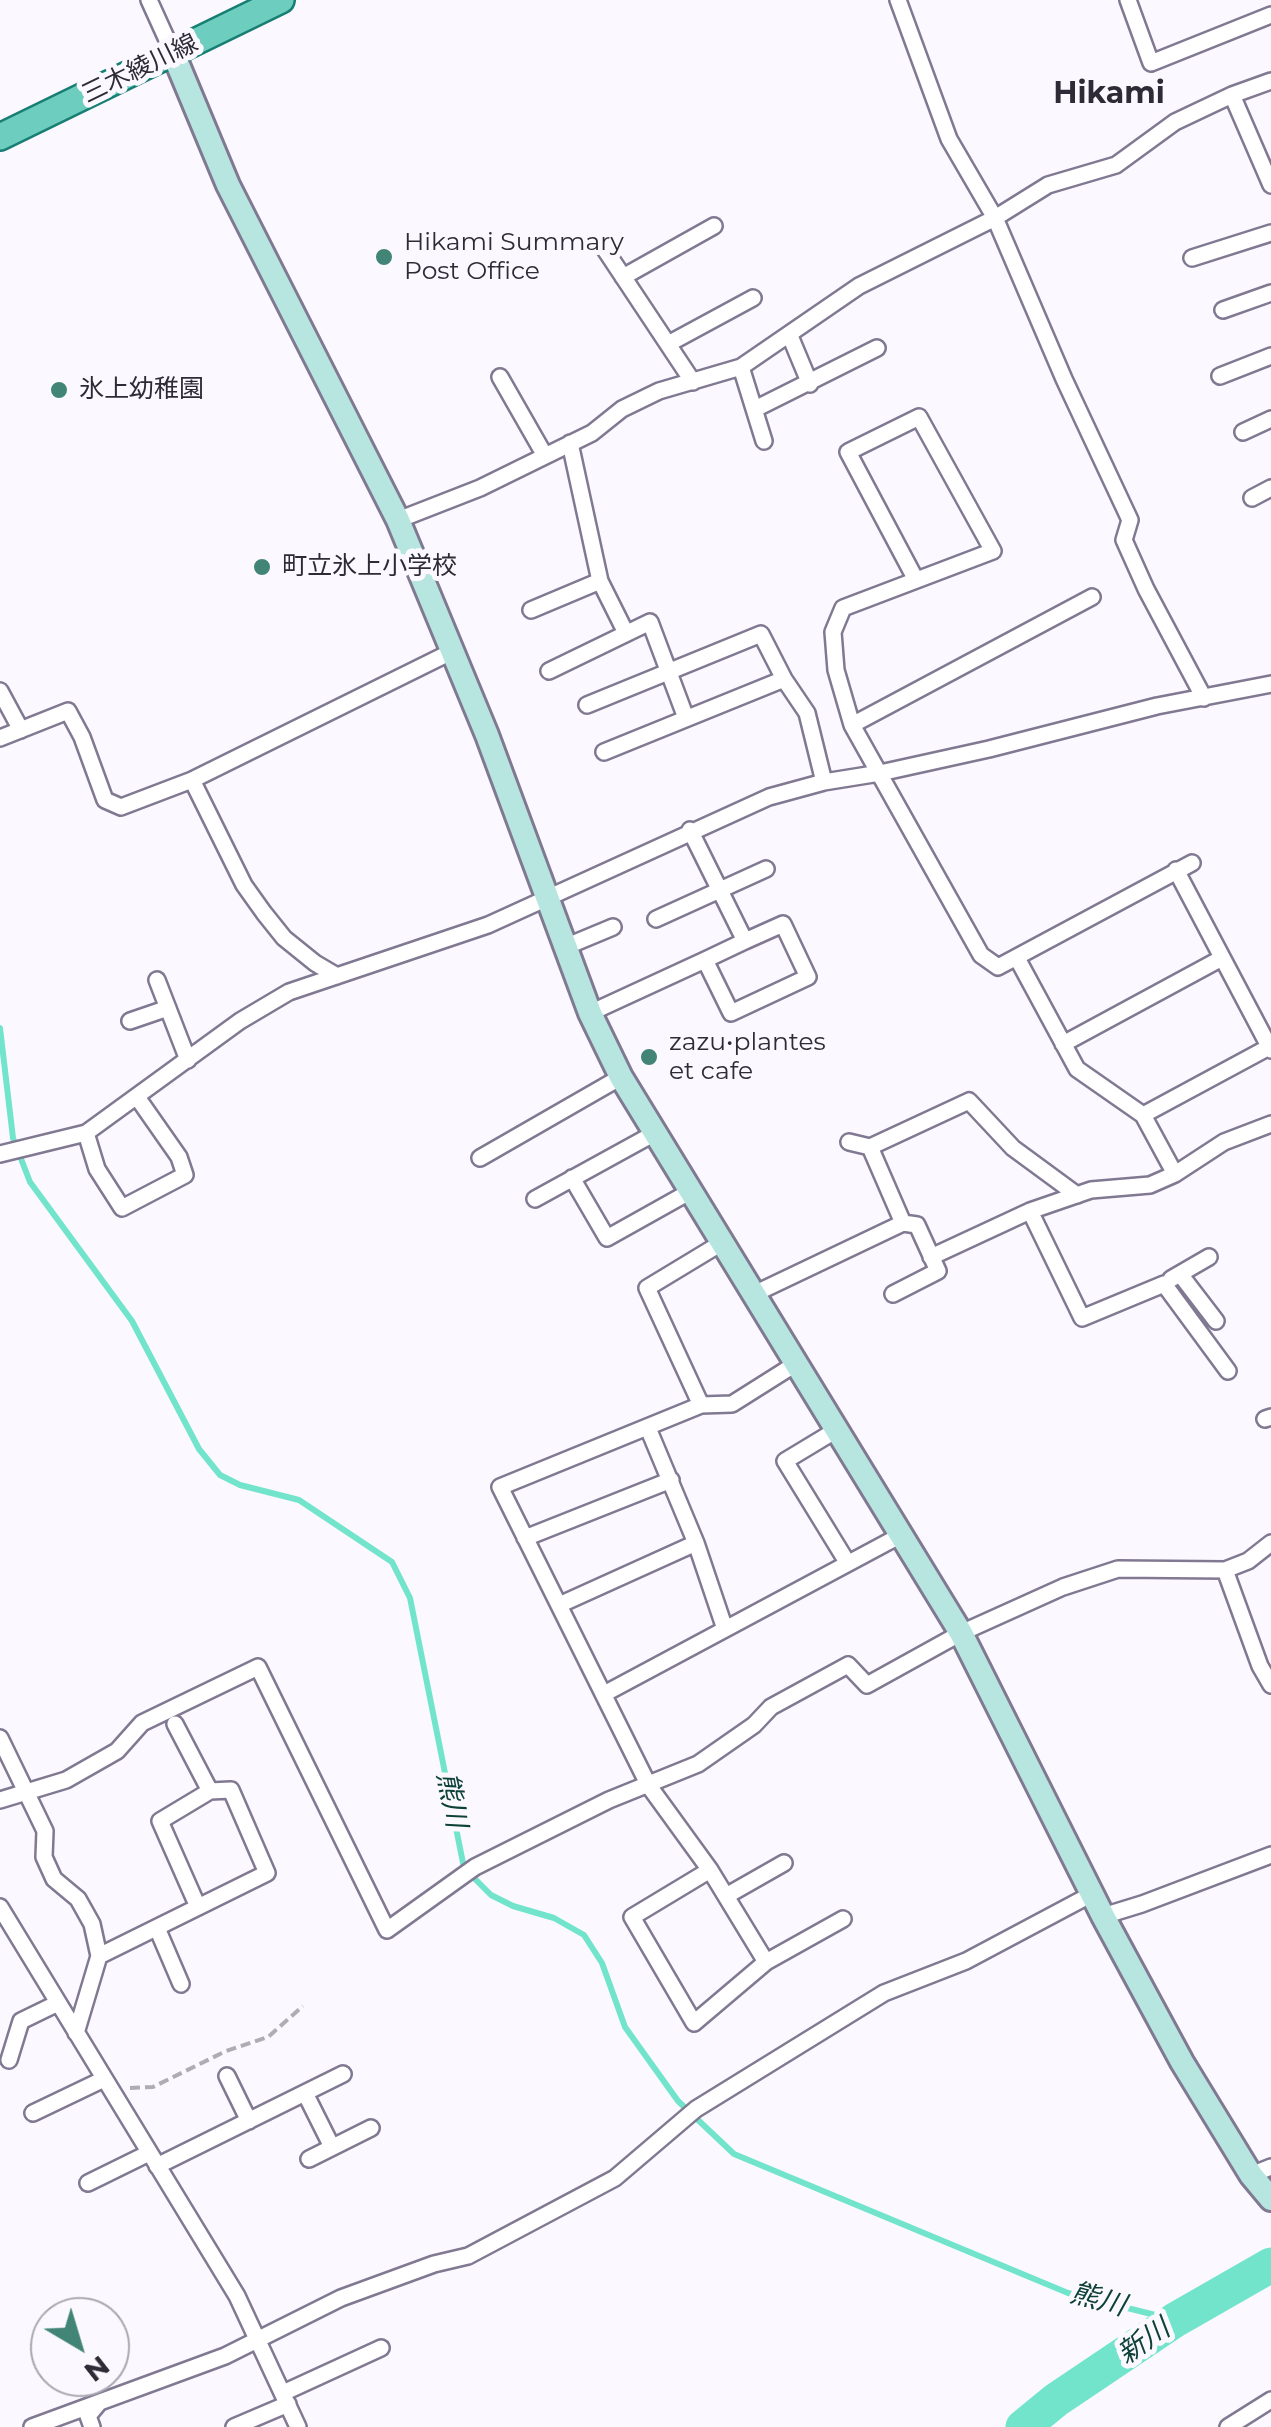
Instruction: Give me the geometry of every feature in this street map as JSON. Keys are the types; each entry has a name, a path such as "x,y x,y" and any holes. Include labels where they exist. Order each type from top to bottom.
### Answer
{"main road":[{"name":"三木綾川線","path":"0,137 281,0"}],"street":[{"path":"150,0 228,185 398,520 590,1012 621,1077 962,1633 1103,1916 1182,2062 1264,2182"},
{"path":"898,0 949,140 994,218 1130,520 1124,540 1204,698"},
{"path":"1132,1 1151,63 1271,16"},
{"path":"398,520 480,488 592,433 622,409 646,397 741,368 860,286 994,218 1048,185 1116,165 1175,122 1271,81"},
{"path":"1232,95 1264,148 1271,185"},
{"path":"624,277 714,226"},
{"path":"1192,258 1271,233"},
{"path":"602,244 693,382"},
{"path":"1223,310 1271,293"},
{"path":"668,344 753,298"},
{"path":"790,336 810,384"},
{"path":"754,409 878,348"},
{"path":"1220,376 1271,356"},
{"path":"741,368 764,440"},
{"path":"500,377 544,454"},
{"path":"916,580 848,452 919,417 993,551 842,608 833,632 836,670 852,725 981,955 998,967 1184,866 1222,958 1270,1049 1143,1115"},
{"path":"1243,432 1271,419"},
{"path":"570,442 600,581 626,633"},
{"path":"1252,498 1271,488"},
{"path":"530,610 600,581"},
{"path":"852,725 1092,597"},
{"path":"548,671 650,622 686,718"},
{"path":"587,705 762,634 784,679 807,713 824,782"},
{"path":"0,738 68,710 106,800 122,807 192,780 452,651"},
{"path":"604,752 784,679"},
{"path":"4,1154 86,1133 288,992 488,925 769,797 1271,684"},
{"path":"0,691 21,730"},
{"path":"192,780 244,885 264,913 284,938 338,976"},
{"path":"690,830 744,941"},
{"path":"656,919 766,869"},
{"path":"590,1012 744,941 783,924 808,977 732,1013 704,960"},
{"path":"565,947 613,927"},
{"path":"1016,958 1076,1069 1143,1115 1175,1174"},
{"path":"1063,1044 1222,958"},
{"path":"157,980 188,1060"},
{"path":"130,1021 168,1008"},
{"path":"480,1158 621,1077"},
{"path":"86,1133 98,1169 122,1208 184,1175 180,1157 138,1097"},
{"path":"849,1142 870,1147 969,1101 1012,1148 1077,1194"},
{"path":"931,1257 1030,1210 1077,1194 1150,1184 1175,1174 1224,1142 1271,1124"},
{"path":"535,1200 654,1133"},
{"path":"870,1147 903,1223"},
{"path":"572,1178 606,1238 691,1190"},
{"path":"1030,1210 1082,1318 1164,1284 1209,1257"},
{"path":"754,1294 903,1223 917,1225 938,1271 893,1294"},
{"path":"702,1405 648,1288 723,1242"},
{"path":"1180,1274 1216,1321"},
{"path":"1164,1284 1228,1372"},
{"path":"766,1962 710,1870 649,1786 500,1488 702,1405 732,1404 798,1363"},
{"path":"648,1428 696,1542 725,1628"},
{"path":"838,1429 785,1460 847,1562"},
{"path":"525,1538 671,1480"},
{"path":"604,1694 903,1534"},
{"path":"559,1605 696,1542"},
{"path":"0,1800 66,1780 116,1751 142,1723 258,1667 387,1930 468,1871 609,1800 698,1764 754,1725 771,1706 848,1665 867,1686 962,1633 1063,1587 1118,1568 1225,1570 1248,1561 1271,1543"},
{"path":"1225,1570 1260,1666 1271,1685"},
{"path":"176,1724 210,1791"},
{"path":"0,1738 45,1831 44,1857 54,1879 78,1899 92,1924 99,1956 76,2033"},
{"path":"99,1956 267,1874 231,1790 210,1791 160,1821 198,1907"},
{"path":"1103,1916 1271,1855"},
{"path":"726,1896 784,1863"},
{"path":"710,1870 632,1917 694,2023 766,1962 843,1918"},
{"path":"32,2427 225,2356 341,2298 434,2264 468,2256 615,2178 690,2114 884,1993 966,1961 1092,1894"},
{"path":"0,1907 236,2296 298,2427"},
{"path":"157,1928 181,1984"},
{"path":"8,2060 21,2021 58,2002"},
{"path":"88,2183 249,2120 343,2074"},
{"path":"227,2076 249,2120"},
{"path":"33,2114 107,2084"},
{"path":"304,2094 332,2147"},
{"path":"309,2159 371,2128"},
{"path":"234,2427 380,2348"},
{"path":"1228,2427 1271,2400"},
{"path":"92,2427 88,2416 98,2404"}],"path":[{"path":"107,2084 153,2087 226,2051 268,2037 303,2006"}],"waterway":[{"name":"熊川","path":"0,1028 13,1138 30,1182 132,1321 199,1449 220,1475 240,1485 299,1500 392,1562 410,1598 464,1868 491,1895 554,1918 584,1935 602,1963 625,2027 678,2101 734,2154 1068,2293 1175,2320"},
{"name":"新川","path":"1023,2427 1056,2400 1175,2320 1271,2265"}],"place":[{"name":"Hikami Summary Post Office","path":"384,257"},
{"name":"氷上幼稚園","path":"59,390"},
{"name":"町立氷上小学校","path":"262,567"},
{"name":"zazu•plantes et cafe","path":"649,1057"}],"district":[{"name":"Hikami","path":"1109,94"}]}
